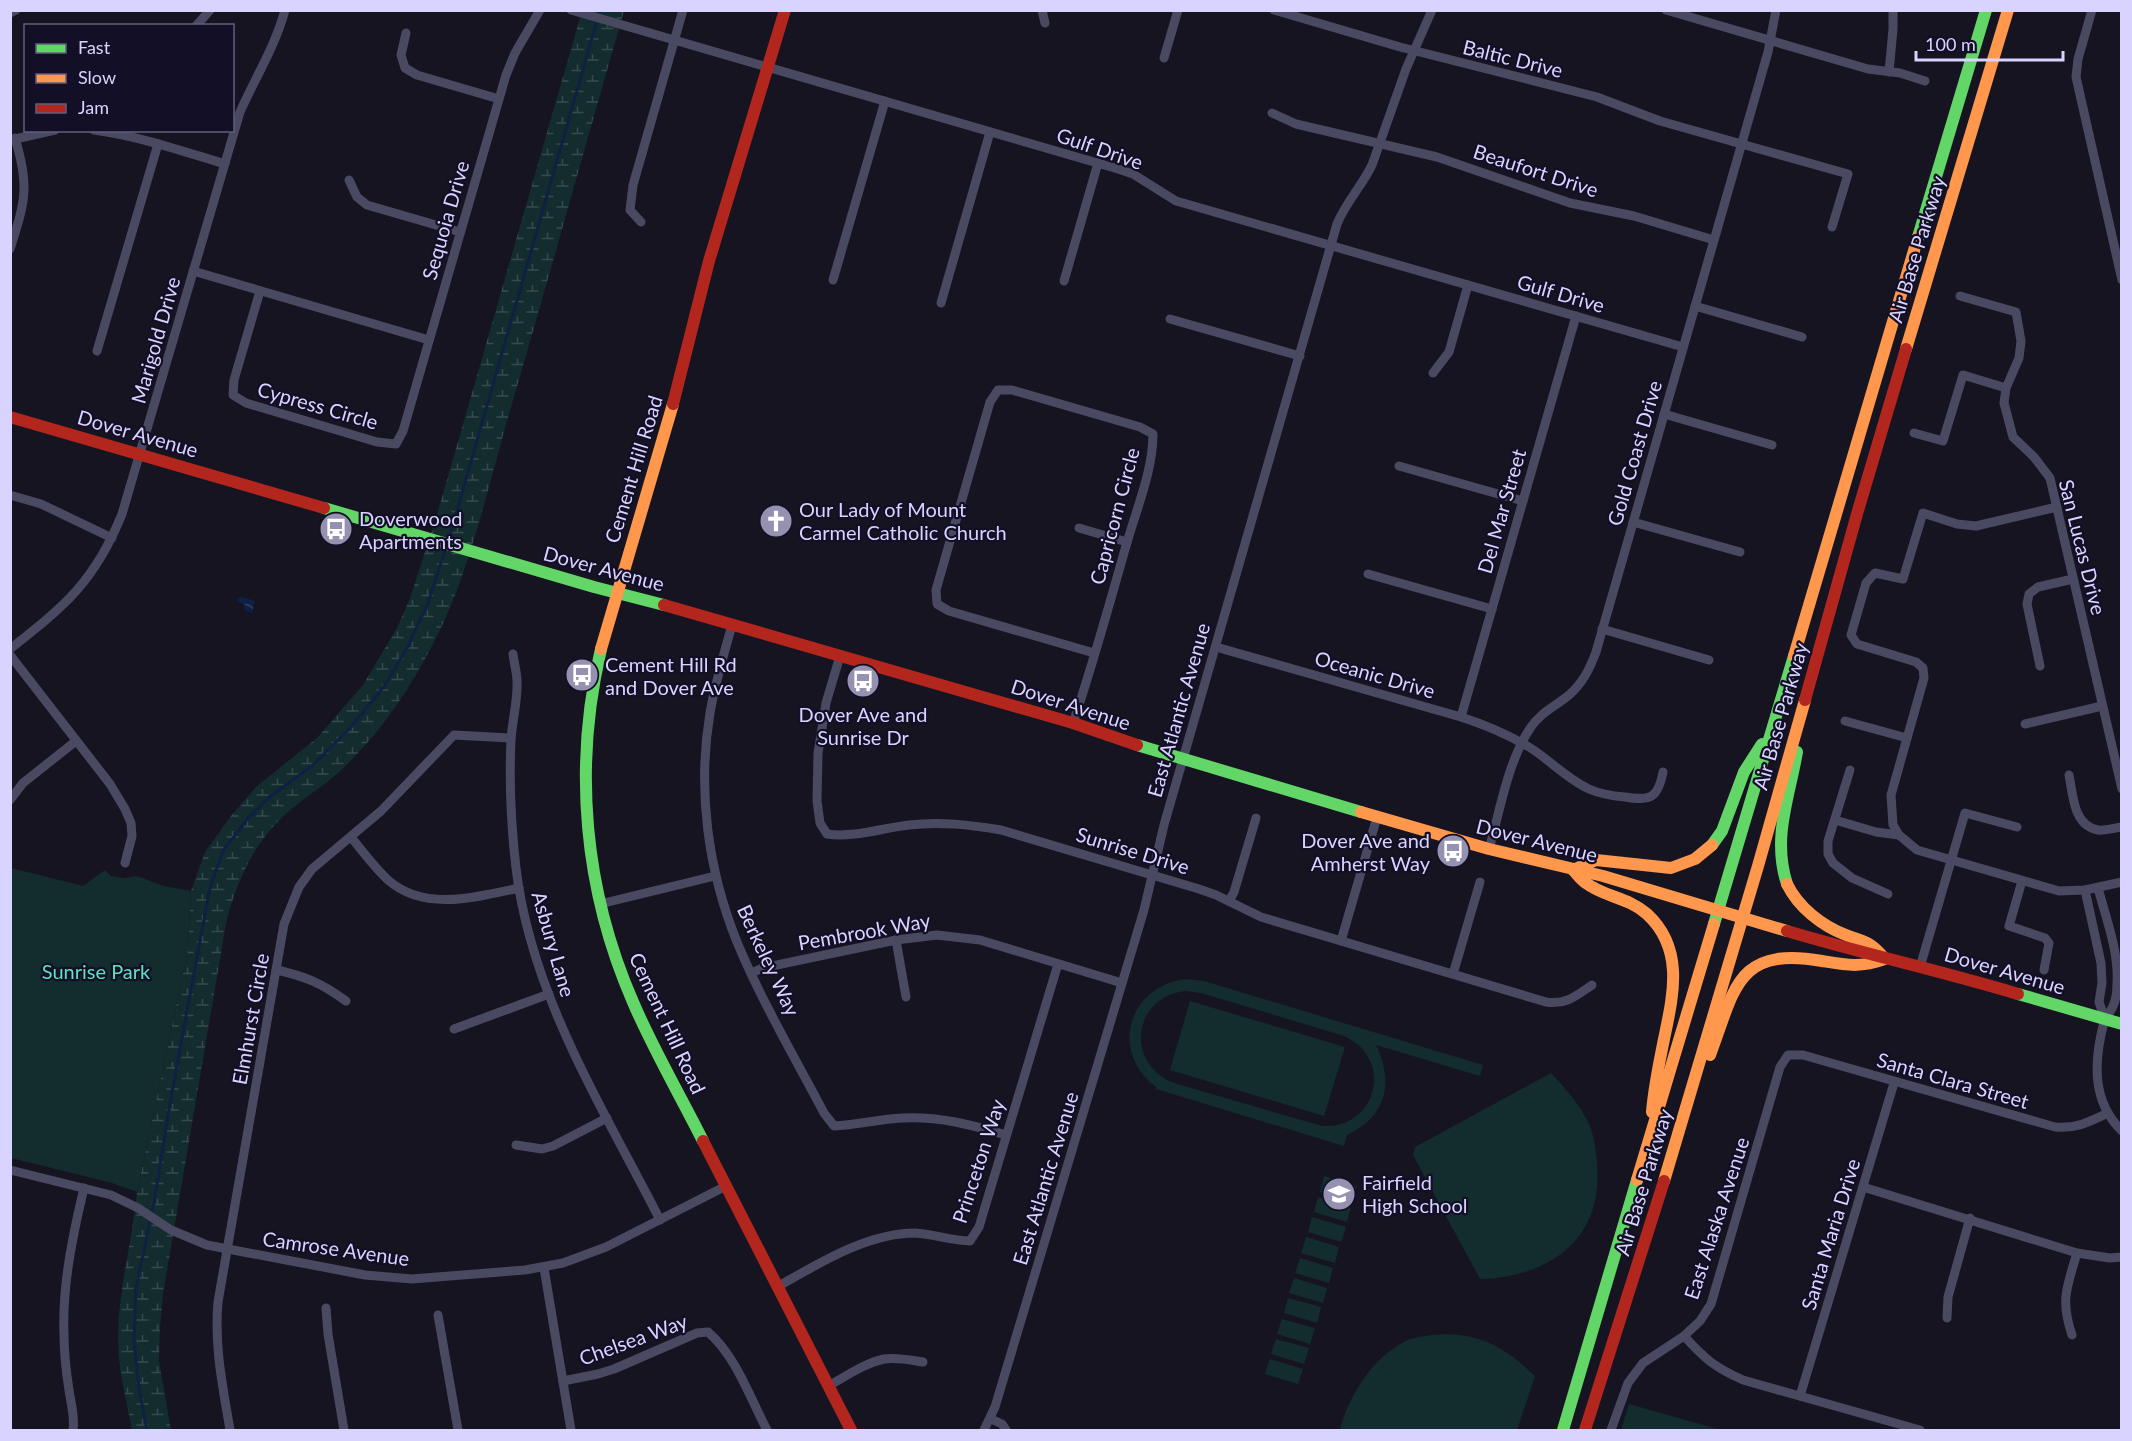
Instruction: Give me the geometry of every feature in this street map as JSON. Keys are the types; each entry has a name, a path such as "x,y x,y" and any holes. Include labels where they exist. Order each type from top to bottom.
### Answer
{"main road":[{"name":"Cement Hill Road","path":"785,10 698,300 678,384 599,655 585,749 586,823 592,869 610,944 633,1003 851,1431"},
{"name":"Air Base Parkway","path":"1563,1431 1986,10"},
{"name":"Air Base Parkway","path":"1585,1431 1743,918 1800,713 2008,10"},
{"name":"Dover Avenue","path":"10,417 1073,723 1183,760 1377,817 1489,849 1603,876 1886,959 1965,978 2121,1024"},
{"path":"1800,713 1794,777 1780,837 1782,873 1791,893 1812,916 1834,930 1869,943 1886,959"},
{"path":"1648,1147 1654,1087 1674,989 1674,973 1669,947 1662,933 1645,913 1624,899 1588,886 1573,870 1596,860 1644,867 1671,868 1695,859 1716,841 1727,820 1744,772 1771,731"},
{"path":"1692,1089 1706,1065 1743,977 1756,965 1770,958 1781,956 1861,966 1886,959"}],"street":[{"path":"10,13 16,10"},
{"path":"198,24 210,10"},
{"name":"Marigold Drive","path":"10,649 48,620 78,591 102,557 112,538 122,514 240,112 268,56 285,10"},
{"name":"Sequoia Drive","path":"396,444 403,431 509,64 540,10"},
{"name":"Gulf Drive","path":"571,10 1133,174 1176,201 1683,347"},
{"path":"641,222 630,210 633,185 683,10"},
{"path":"1042,10 1045,23"},
{"path":"1164,58 1178,10"},
{"name":"Baltic Drive","path":"1274,10 1414,51 1596,98 1660,120 1848,174 1833,227"},
{"name":"East Atlantic Avenue","path":"984,1431 991,1419 1122,983 1183,760 1331,246 1343,209 1366,178 1432,10"},
{"path":"1666,10 1868,69 1925,81"},
{"name":"Gold Coast Drive","path":"1489,849 1513,765 1531,726 1543,713 1570,694 1590,668 1742,144 1770,41 1776,10"},
{"path":"1889,72 1893,10"},
{"path":"2092,10 2078,59 2076,77 2121,280"},
{"path":"406,33 401,56 405,68 417,75 499,99"},
{"path":"833,280 885,101"},
{"name":"Beaufort Drive","path":"1272,113 1296,124 1458,163 1570,203 1634,216 1714,240"},
{"path":"10,249 22,210 25,191 24,173 13,139 46,132"},
{"path":"106,132 159,144 225,164"},
{"path":"941,303 990,132"},
{"path":"97,351 159,144"},
{"path":"1064,281 1098,164"},
{"path":"349,180 357,197 366,205 460,232"},
{"path":"193,271 429,340"},
{"path":"1433,373 1449,352 1468,285"},
{"name":"Cypress Circle","path":"260,291 234,380 233,395 246,403 377,442 396,444"},
{"path":"1914,433 1943,441 1963,375 2006,388 2019,358 2021,341 2016,312 1960,296"},
{"path":"1695,306 1803,337"},
{"name":"Del Mar Street","path":"1461,717 1576,316"},
{"path":"1170,319 1300,356"},
{"name":"San Lucas Drive","path":"2006,388 2004,403 2013,437 2034,457 2050,478 2121,789"},
{"name":"Capricorn Circle","path":"1073,723 1095,653 1153,451 1153,434 1140,427 1012,390 998,390 990,402 936,590 937,604 949,612 1095,653"},
{"path":"1664,414 1772,445"},
{"path":"1399,466 1523,501"},
{"path":"10,495 41,504 112,538"},
{"path":"2057,507 1976,526 1957,524 1923,513 1903,579 1875,573 1866,584 1851,635 1857,644 1916,662 1923,668 1924,678 1891,795 1893,825 1899,835 1917,850 2059,891 2085,891 2121,882"},
{"path":"1633,522 1740,552"},
{"path":"1079,528 1127,542"},
{"path":"1368,574 1492,609"},
{"path":"2040,666 2027,604 2030,594 2038,587 2073,579"},
{"name":"Berkeley Way","path":"732,625 717,678 706,745 704,777 706,813 716,876 737,942 824,1113 834,1126 848,1126 878,1119 932,1118 959,1122 1006,1135"},
{"path":"1602,629 1709,660"},
{"name":"Oceanic Drive","path":"1216,646 1461,717 1495,729 1522,743 1576,782 1591,790 1609,795 1646,799 1655,795 1660,787 1663,772"},
{"name":"Asbury Lane","path":"513,654 517,682 511,738 510,806 519,888 530,936 549,994 567,1037 660,1220"},
{"path":"10,655 110,784 125,809 131,823 132,836 125,863"},
{"name":"Sunrise Drive","path":"840,656 826,703 818,753 817,790 820,823 827,834 842,837 913,825 945,823 973,825 1021,836 1199,889 1261,917 1557,1004 1568,1001 1592,985"},
{"path":"2025,724 2102,706"},
{"path":"1845,721 1907,738"},
{"name":"Elmhurst Circle","path":"230,1431 217,1348 216,1323 284,924 299,887 312,869 381,811 454,735 511,738"},
{"path":"10,800 24,783 76,741"},
{"path":"1850,770 1828,841 1828,854 1833,864 1852,878 1888,894"},
{"path":"2068,775 2079,818 2086,826 2099,831 2121,827"},
{"path":"1920,967 1965,813 2017,827"},
{"path":"1341,941 1377,817"},
{"path":"1229,901 1234,892 1256,818"},
{"path":"1835,820 1876,832 1899,835"},
{"path":"351,837 390,881 404,891 420,897 437,900 456,899 519,888"},
{"path":"600,904 716,876"},
{"path":"2022,881 2009,926 2045,938 2049,943 2044,970"},
{"path":"1453,974 1480,882"},
{"path":"2098,888 2116,963 2117,984 2114,1005 2105,1019 2096,1057 2096,1080 2108,1113 2121,1131"},
{"path":"2085,891 2101,963 2102,983 2099,1002 2105,1019"},
{"name":"Pembrook Way","path":"752,973 762,968 896,940 916,937 957,937 980,940 1122,983"},
{"path":"896,940 906,997"},
{"name":"Princeton Way","path":"777,1287 872,1239 893,1234 915,1233 955,1241 970,1241 979,1227 1058,963"},
{"path":"277,970 308,978 346,1001"},
{"path":"454,1029 549,994"},
{"name":"Santa Clara Street","path":"1788,1055 1803,1055 1894,1083 2055,1127 2080,1126 2108,1113"},
{"name":"East Alaska Avenue","path":"1611,1431 1628,1383 1643,1363 1684,1336 1700,1321 1711,1304 1780,1067 1788,1055"},
{"name":"Santa Maria Drive","path":"1800,1396 1894,1083"},
{"path":"516,1145 542,1149 553,1146 607,1118"},
{"name":"Camrose Avenue","path":"10,1170 111,1195 138,1208 171,1230 207,1245 389,1278 412,1279 544,1268 586,1256 726,1186"},
{"path":"1863,1187 2077,1252 2110,1258 2121,1257"},
{"path":"73,1431 75,1419 66,1368 65,1302 84,1188"},
{"path":"1947,1318 1948,1298 1970,1218"},
{"path":"2072,1335 2065,1314 2066,1289 2077,1252"},
{"path":"544,1268 571,1431"},
{"path":"326,1308 344,1431"},
{"path":"438,1316 458,1431"},
{"name":"Chelsea Way","path":"563,1381 598,1374 697,1333 708,1332 719,1341 729,1358 766,1431"},
{"path":"1684,1336 1703,1357 1720,1370 1743,1380 1920,1431"},
{"path":"828,1386 884,1359 897,1358 923,1362"},
{"path":"991,1419 1002,1424 1006,1430"}],"green space":[{"path":"582,11 624,11 484,506 457,589 434,642 392,712 353,758 332,778 290,810 267,834 250,859 232,902 227,918 163,1294 159,1361 171,1430 132,1430 119,1358 121,1295 137,1192 188,950 191,891 205,852 231,816 256,787 317,738 363,685 397,628 410,598 436,518"},
{"name":"Sunrise Park","path":"11,868 83,886 105,870 111,876 124,878 137,876 164,886 191,891 188,950 137,1192 112,1183 11,1158"},
{"path":"1186,979 1204,981 1483,1065 1480,1076 1376,1045 1385,1072 1383,1097 1371,1119 1347,1135 1344,1146 1156,1089 1141,1073 1133,1056 1130,1039 1132,1022 1139,1007 1150,994 1166,984","holes":["1186,991 1201,993 1341,1035 1358,1045 1369,1058 1374,1073 1373,1089 1367,1104 1357,1116 1341,1124 1322,1126 1174,1083 1158,1074 1147,1061 1142,1046 1141,1031 1146,1017 1155,1005 1168,996"]},
{"path":"1190,1001 1345,1047 1324,1116 1170,1070"},
{"path":"1551,1073 1579,1107 1593,1136 1597,1164 1597,1190 1592,1213 1582,1233 1550,1262 1529,1271 1505,1277 1480,1279 1413,1155 1415,1147"},
{"path":"1324,1176 1357,1186 1353,1202 1320,1192"},
{"path":"1318,1197 1351,1206 1347,1222 1314,1212"},
{"path":"1312,1217 1346,1227 1341,1242 1308,1232"},
{"path":"1306,1237 1339,1247 1335,1263 1301,1253"},
{"path":"1300,1258 1333,1268 1329,1283 1295,1273"},
{"path":"1294,1278 1327,1288 1323,1303 1289,1293"},
{"path":"1288,1298 1321,1307 1317,1323 1284,1313"},
{"path":"1282,1319 1315,1328 1310,1344 1277,1334"},
{"path":"1444,1334 1471,1337 1494,1345 1515,1358 1535,1376 1517,1430 1340,1430 1356,1391 1364,1378 1384,1356 1408,1340"},
{"path":"1276,1339 1309,1348 1304,1364 1271,1354"},
{"path":"1270,1359 1303,1369 1298,1384 1265,1374"},
{"path":"1629,1404 1721,1430 1621,1430"}],"water":[{"path":"238,598 255,601 252,613 244,610 245,605 238,602"}],"waterway":[{"path":"448,542 600,10"},
{"path":"147,1430 139,1388 134,1341 136,1288 154,1202 210,887 223,851 246,821 267,799 313,765 351,727 385,685 407,648 428,603 446,548"}],"traffic: fast":[{"path":"1918,237 1986,10"},
{"path":"324,508 594,587 664,605"},
{"path":"601,649 592,693 587,738 586,783 588,828 603,916 616,960 633,1002 703,1141"},
{"path":"1714,924 1794,656"},
{"path":"1712,845 1722,831 1744,772 1762,744"},
{"path":"1137,745 1361,812"},
{"path":"1787,884 1783,867 1781,834 1797,752"},
{"path":"2018,994 2122,1024"},
{"path":"1563,1430 1637,1180"}],"traffic: slow":[{"path":"1906,349 2008,10"},
{"path":"1794,656 1918,237"},
{"path":"601,649 673,404"},
{"path":"1664,1181 1805,700"},
{"path":"1361,812 1489,849 1603,876 1787,931"},
{"path":"1652,1112 1673,990 1673,973 1667,942 1659,928 1640,908 1593,888 1573,870 1596,860 1671,868 1695,859 1712,845"},
{"path":"1710,1055 1734,992 1743,978 1755,967 1772,960 1794,958 1854,965 1885,959 1867,943 1837,931 1820,921 1804,908 1787,884"},
{"path":"1637,1180 1714,924"}],"traffic: jam":[{"path":"673,404 709,261 785,10"},
{"path":"1805,700 1906,349"},
{"path":"10,417 324,508"},
{"path":"664,605 1073,723 1137,745"},
{"path":"1787,931 2018,994"},
{"path":"703,1141 851,1430"},
{"path":"1585,1430 1664,1181"}],"place":[{"name":"Our Lady of Mount Carmel Catholic Church","path":"776,521"},
{"name":"Doverwood Apartments","path":"336,529"},
{"name":"Cement Hill Rd and Dover Ave","path":"582,675"},
{"name":"Dover Ave and Sunrise Dr","path":"863,681"},
{"name":"Dover Ave and Amherst Way","path":"1453,851"},
{"name":"Fairfield High School","path":"1339,1194"}]}
